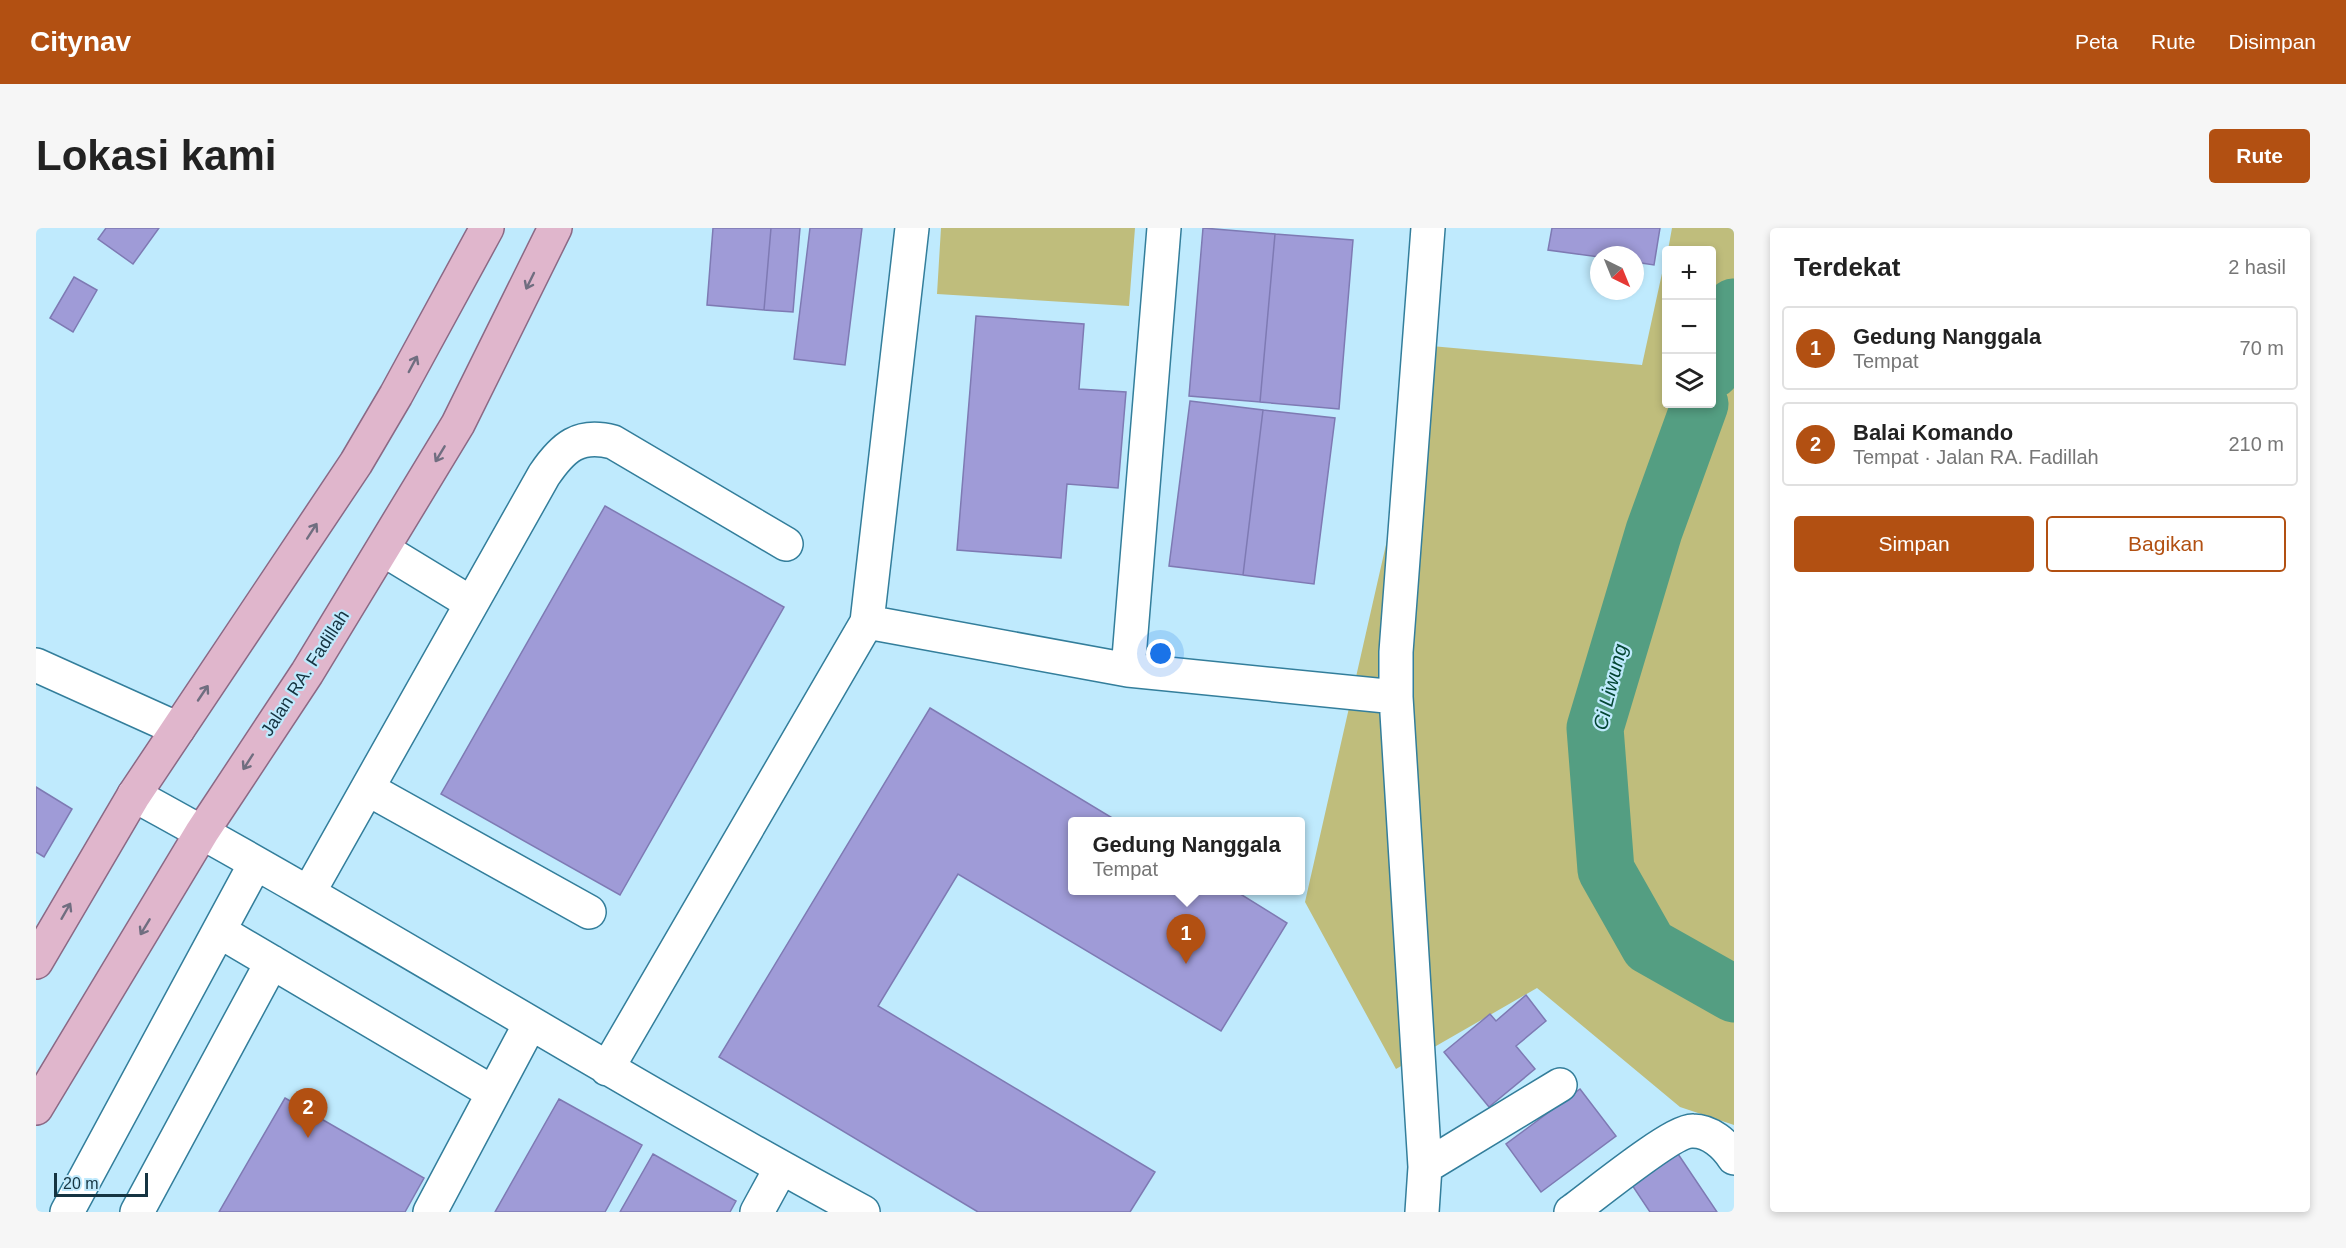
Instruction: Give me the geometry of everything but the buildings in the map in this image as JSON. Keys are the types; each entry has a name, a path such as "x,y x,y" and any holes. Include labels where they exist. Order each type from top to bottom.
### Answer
{"main road":[{"path":"36,962 134,795 356,463 396,395 487,228"},
{"name":"Jalan RA. Fadillah","path":"36,1108 229,848 307,673 384,550 458,424 555,228"}],"street":[{"path":"607,1069 867,622 912,228"},
{"path":"1128,670 1164,228"},
{"path":"1422,1212 1425,1167 1396,698 1397,606 1428,228"},
{"path":"309,892 549,467 568,448 588,438 613,442 786,544"},
{"path":"384,550 471,603"},
{"path":"867,622 1128,670 1396,698"},
{"path":"36,665 178,729"},
{"path":"369,789 589,912"},
{"path":"134,795 309,892 607,1069 863,1212"},
{"path":"67,1212 219,931 229,848"},
{"path":"219,931 492,1092"},
{"path":"137,1212 273,962"},
{"path":"430,1212 530,1024"},
{"path":"1425,1167 1560,1085"},
{"path":"1571,1212 1672,1138 1692,1130 1711,1135 1734,1158"},
{"path":"757,1212 781,1168"}],"shaded area":[{"path":"941,228 1135,228 1129,306 937,294"},
{"path":"1672,228 1734,228 1734,1125 1680,1107 1537,988 1396,1069 1305,902 1431,346 1642,365 1662,273 1662,408 1716,408 1716,246 1669,246"}],"waterway":[{"name":"Ci Liwung","path":"1716,359 1734,307"},
{"name":"Ci Liwung","path":"1699,408 1654,531 1595,728 1606,870 1649,946 1734,994"}],"place":[{"name":"Gedung Nanggala","path":"1186,964"},
{"name":"Balai Komando","path":"308,1138"}]}
